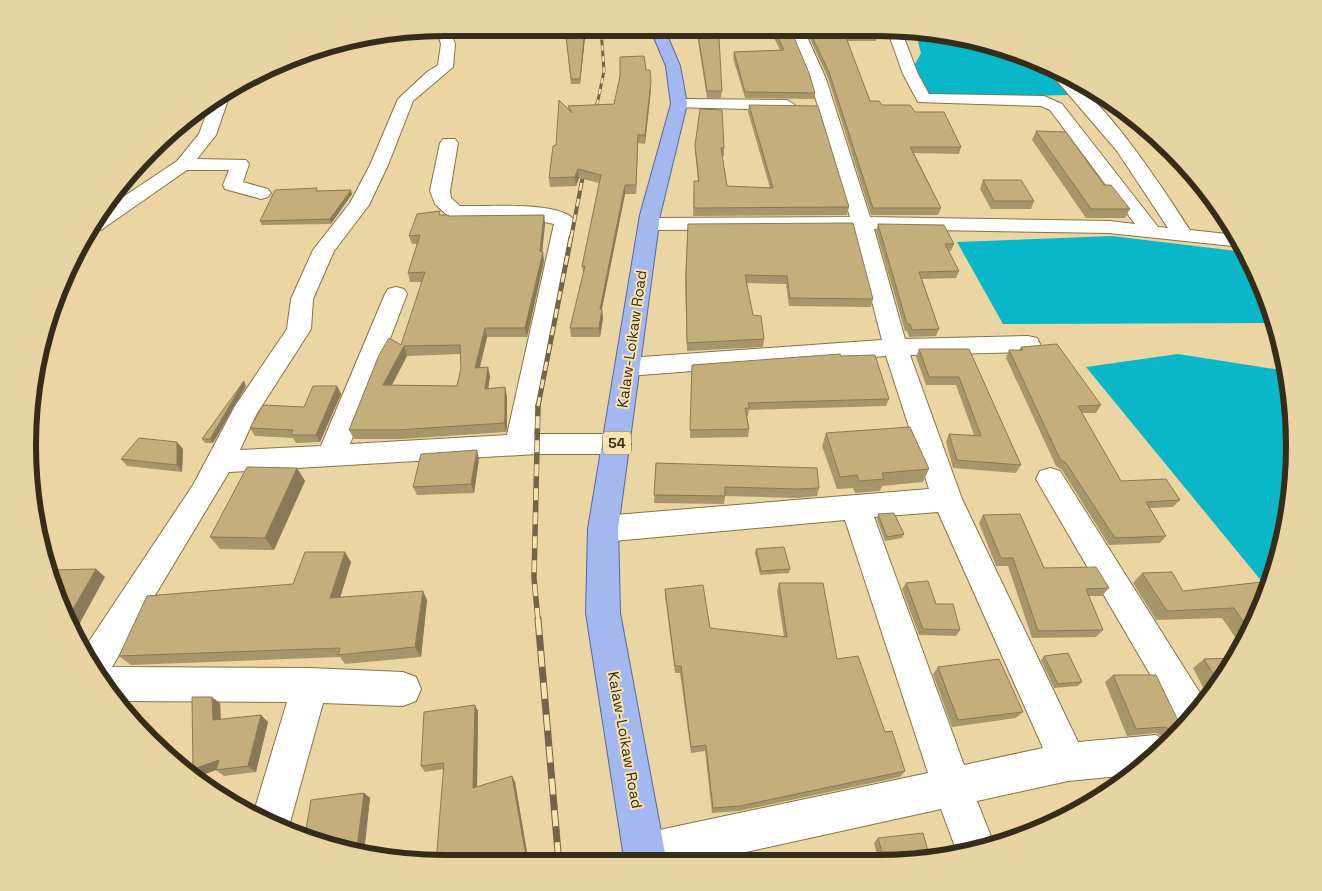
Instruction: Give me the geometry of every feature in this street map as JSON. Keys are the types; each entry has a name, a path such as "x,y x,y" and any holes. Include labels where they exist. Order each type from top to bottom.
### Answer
{"main road":[{"name":"Kalaw-Loikaw Road","path":"644,855 604,613 603,530 649,224 679,104 673,66 660,36"}],"street":[{"path":"97,660 221,462 244,413 299,329 302,299 324,250 359,205 379,164 406,99 432,75 445,67 448,44 445,36"},
{"path":"799,36 818,79 824,106 862,223 896,347 947,499 1068,762"},
{"path":"898,37 904,50 913,81 924,99 1044,101 1056,107 1150,231"},
{"path":"1072,86 1090,104 1148,178 1182,235"},
{"path":"679,104 824,106"},
{"path":"105,219 183,164 207,135 218,105"},
{"path":"449,143 440,192 442,200 455,212 542,214 558,216 565,221 518,446"},
{"path":"183,164 240,164 232,185 261,193"},
{"path":"649,224 862,223 1109,227 1231,241"},
{"path":"331,456 396,294"},
{"path":"628,367 896,347 1028,344"},
{"path":"221,462 518,446 617,444"},
{"path":"1050,479 1188,710"},
{"path":"603,530 947,499"},
{"path":"856,508 952,787 973,843"},
{"path":"113,684 310,684 403,689"},
{"path":"272,817 310,684"},
{"path":"658,855 1068,762 1143,755"}],"water":[{"path":"917,39 982,50 1050,74 1069,95 929,98 914,66 921,53"},
{"path":"1112,236 1237,251 1255,289 1267,323 1003,324 957,242"},
{"path":"1178,354 1279,370 1285,419 1285,472 1278,525 1262,582 1086,367"}],"building":[{"path":"566,36 584,36 580,79 571,79"},
{"path":"698,36 719,36 722,91 707,91"},
{"path":"777,36 793,36 815,93 745,92 734,52 784,50"},
{"path":"812,36 845,36 870,101 879,101 882,105 910,105 915,112 944,112 961,147 910,147 941,208 873,208 829,72"},
{"path":"644,56 646,70 650,70 651,81 645,135 638,135 636,185 625,185 600,309 602,309 599,328 570,328 585,266 582,266 601,175 578,169 575,177 549,178 553,146 556,145 559,100 572,113 568,106 614,104 620,76 620,57"},
{"path":"749,105 818,106 849,207 694,208 694,181 699,181 695,145 700,109 722,110 724,148 721,148 727,186 773,188"},
{"path":"1036,131 1066,132 1104,185 1111,185 1130,209 1091,209"},
{"path":"983,180 1021,180 1034,201 994,201"},
{"path":"317,188 316,191 351,190 330,219 260,221 275,190"},
{"path":"440,211 439,215 448,216 544,215 540,251 543,252 525,328 485,328 475,368 488,367 485,389 505,387 504,423 397,430 349,430 379,355 389,338 401,345 425,272 408,273 420,235 409,236 417,214","holes":["460,345 461,368 457,386 383,385 404,346"]},
{"path":"853,223 873,299 790,298 787,276 745,275 753,315 761,316 764,339 687,343 686,273 688,224"},
{"path":"878,224 944,225 954,244 945,244 959,271 919,272 939,329 912,330 910,324 907,324"},
{"path":"1057,344 1101,405 1078,406 1121,481 1166,479 1180,500 1146,502 1166,536 1115,538 1066,463 1060,459 1009,350 1023,350 1021,347"},
{"path":"919,349 969,349 1021,465 957,460 949,434 981,436 959,377 929,377"},
{"path":"840,354 841,356 875,355 889,399 748,403 750,408 745,408 749,429 690,430 692,365"},
{"path":"244,381 210,439 202,439"},
{"path":"313,386 337,386 316,435 291,435 293,430 250,428 263,405 304,407"},
{"path":"910,427 929,469 882,473 884,479 859,481 857,475 840,477 826,433"},
{"path":"139,438 177,442 177,465 121,459"},
{"path":"477,450 471,484 413,487 421,454"},
{"path":"656,463 817,468 819,488 725,487 725,496 654,495"},
{"path":"247,467 297,468 265,538 210,537"},
{"path":"894,513 904,534 887,537 878,514"},
{"path":"1020,514 1044,568 1096,567 1109,588 1086,589 1103,630 1038,631 1013,558 1001,558 983,515"},
{"path":"784,547 790,569 761,571 756,549"},
{"path":"305,552 345,552 330,598 423,591 415,647 338,655 340,648 119,656 147,596 293,584"},
{"path":"96,569 71,612 67,602 56,570"},
{"path":"1172,572 1183,591 1262,582 1245,624 1234,608 1167,611 1142,573"},
{"path":"928,581 936,604 953,604 960,630 923,629 906,583"},
{"path":"779,583 823,583 837,659 858,656 885,732 892,731 905,771 740,806 713,808 706,745 691,747 681,666 675,666 665,589 703,585 710,628 787,637"},
{"path":"1068,653 1082,682 1058,684 1044,656"},
{"path":"1226,658 1214,676 1204,659"},
{"path":"999,659 1023,712 958,720 938,667"},
{"path":"1113,675 1156,675 1178,721 1170,730 1165,727 1136,729"},
{"path":"192,697 212,697 213,720 261,715 248,766 216,770 219,760 193,767"},
{"path":"475,705 473,788 512,776 526,855 437,855 444,763 421,766 424,712"},
{"path":"364,793 357,845 306,830 311,800"},
{"path":"923,833 928,851 883,855 878,838"}],"railway":[{"path":"597,105 604,71 602,36"},
{"path":"594,119 597,104"},
{"path":"571,238 585,165"},
{"path":"538,406 571,237"},
{"path":"538,405 534,578 538,620"},
{"path":"538,619 558,855"}]}
